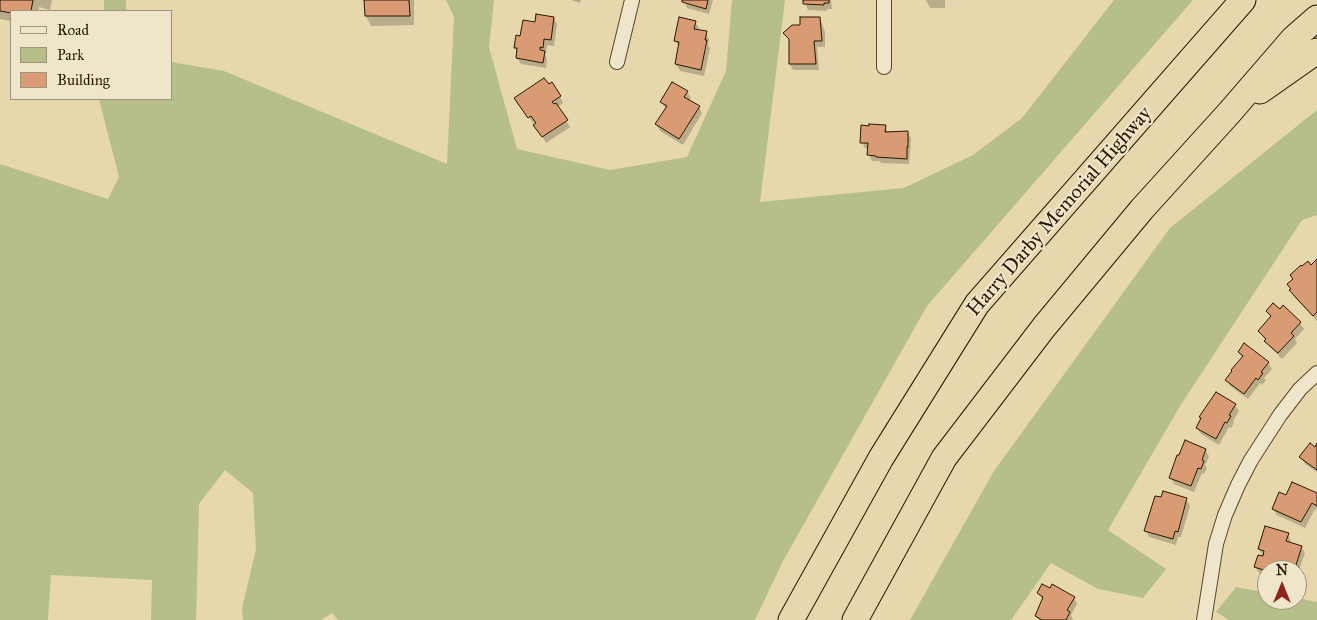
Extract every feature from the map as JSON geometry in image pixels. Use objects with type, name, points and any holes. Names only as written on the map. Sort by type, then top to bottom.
[{"type":"highway","name":"Harry Darby Memorial Highway","points":[[791,620],[881,458],[977,304],[1243,0]]},
{"type":"highway","points":[[854,620],[944,458],[1044,327],[1142,209],[1293,39],[1317,18]]},
{"type":"highway","points":[[1229,113],[1317,51]]},
{"type":"street","points":[[617,62],[632,0]]},
{"type":"street","points":[[884,0],[884,67]]},
{"type":"street","points":[[1204,620],[1216,544],[1225,515],[1238,485],[1251,460],[1280,415],[1300,389],[1317,373]]},
{"type":"green space","points":[[104,0],[126,0],[126,10],[104,10]]},
{"type":"green space","points":[[446,0],[494,0],[489,47],[517,149],[610,170],[687,157],[726,71],[732,0],[785,0],[760,202],[904,188],[973,155],[1022,118],[1114,0],[1193,0],[927,306],[783,561],[755,620],[338,620],[332,613],[321,620],[243,620],[242,608],[256,549],[253,493],[225,470],[199,504],[196,620],[151,620],[152,580],[51,575],[48,620],[0,620],[0,164],[108,199],[119,177],[99,100],[172,100],[172,62],[224,71],[447,164],[454,17]]},
{"type":"green space","points":[[1317,110],[1317,215],[1302,220],[1180,406],[1108,530],[1166,569],[1143,598],[1098,589],[1051,563],[1011,620],[910,620],[994,471],[1170,228]]},
{"type":"green space","points":[[1236,587],[1257,591],[1257,610],[1307,610],[1307,600],[1317,602],[1317,620],[1229,620],[1216,612]]},
{"type":"building","points":[[0,0],[33,0],[31,10],[10,10],[10,13],[0,11]]},
{"type":"building","points":[[364,0],[409,0],[410,16],[365,16]]},
{"type":"building","points":[[682,0],[708,0],[706,9],[682,2]]},
{"type":"building","points":[[803,0],[829,0],[829,3],[824,3],[824,5],[803,4]]},
{"type":"building","points":[[536,14],[554,17],[551,40],[544,39],[543,48],[540,47],[540,50],[545,51],[543,63],[516,58],[517,48],[514,48],[516,35],[520,36],[523,20],[535,22]]},
{"type":"building","points":[[679,17],[696,21],[694,29],[707,31],[701,70],[675,64],[679,42],[674,41]]},
{"type":"building","points":[[800,17],[820,17],[822,41],[814,41],[816,64],[789,64],[789,39],[783,33],[792,25],[800,25]]},
{"type":"building","points":[[544,78],[549,84],[552,82],[561,96],[552,102],[556,103],[568,120],[542,137],[533,125],[536,123],[531,116],[528,118],[514,98]]},
{"type":"building","points":[[672,82],[688,91],[684,97],[700,106],[679,139],[655,124],[667,106],[660,102]]},
{"type":"building","points":[[869,124],[886,125],[885,132],[908,131],[907,159],[867,155],[868,143],[860,143],[861,125],[869,126]]},
{"type":"building","points":[[1317,259],[1317,312],[1313,316],[1289,290],[1291,289],[1287,284],[1293,279],[1290,275],[1301,265],[1308,261],[1311,265]]},
{"type":"building","points":[[1273,303],[1280,309],[1283,305],[1301,322],[1291,333],[1294,336],[1278,353],[1264,341],[1266,339],[1258,331],[1271,316],[1266,311]]},
{"type":"building","points":[[1244,343],[1269,362],[1261,372],[1263,373],[1258,380],[1256,378],[1244,394],[1225,380],[1243,356],[1238,352]]},
{"type":"building","points":[[1216,392],[1236,404],[1229,415],[1231,416],[1227,423],[1225,422],[1216,439],[1196,428],[1201,418],[1199,417]]},
{"type":"building","points":[[1185,440],[1206,449],[1201,469],[1198,468],[1191,486],[1169,478],[1177,455],[1179,455]]},
{"type":"building","points":[[1310,443],[1315,447],[1317,443],[1317,470],[1299,457]]},
{"type":"building","points":[[1292,482],[1317,493],[1317,506],[1312,503],[1301,522],[1272,509],[1279,492],[1286,495]]},
{"type":"building","points":[[1163,491],[1187,498],[1178,532],[1175,531],[1173,539],[1144,531],[1155,496],[1161,497]]},
{"type":"building","points":[[1265,526],[1289,533],[1286,541],[1302,546],[1298,560],[1257,560],[1257,568],[1254,567],[1258,555],[1263,556],[1264,551],[1258,549]]},
{"type":"building","points":[[1042,584],[1050,588],[1052,584],[1075,597],[1067,610],[1070,612],[1066,620],[1042,620],[1035,616],[1043,597],[1037,593]]}]
